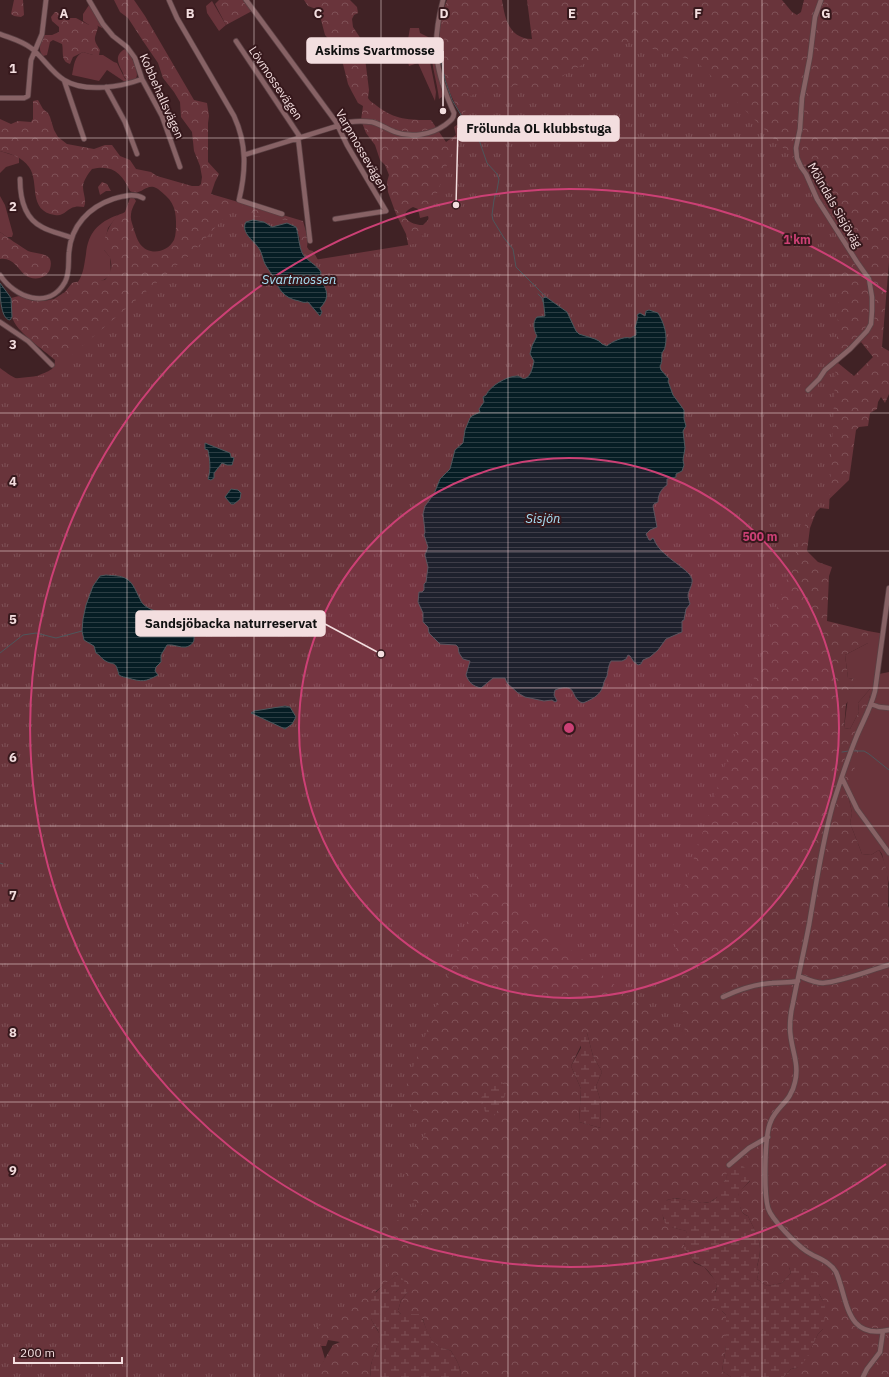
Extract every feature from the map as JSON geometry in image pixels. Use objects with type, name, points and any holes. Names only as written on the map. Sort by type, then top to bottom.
[{"type":"street","points":[[0,98],[27,97],[29,70],[34,50],[43,30],[46,0]]},
{"type":"street","name":"Kobbehallsvägen","points":[[89,0],[107,30],[133,54],[142,79],[162,116],[180,167]]},
{"type":"street","points":[[169,0],[177,18],[236,121],[241,135],[244,154],[244,177],[239,200],[282,214]]},
{"type":"street","name":"Varpmossevägen","points":[[246,0],[339,125],[347,145],[386,211],[335,219]]},
{"type":"street","points":[[244,154],[350,122],[366,122],[381,125],[401,134],[413,136],[437,130],[454,117],[454,113],[441,83],[437,60],[437,30],[443,0]]},
{"type":"street","name":"Mölndals Sisjöväg","points":[[808,390],[819,379],[825,370],[850,349],[867,331],[872,320],[872,298],[869,279],[821,205],[797,158],[796,148],[800,129],[802,98],[810,57],[815,17],[821,0]]},
{"type":"street","points":[[0,34],[25,44],[34,50],[64,80],[84,139]]},
{"type":"street","name":"Lövmossevägen","points":[[236,41],[299,137],[310,241]]},
{"type":"street","points":[[64,80],[83,86],[106,87],[126,84],[142,79]]},
{"type":"street","points":[[106,87],[125,122],[137,154]]},
{"type":"street","points":[[20,179],[22,201],[25,210],[33,221],[44,228],[72,238]]},
{"type":"street","points":[[0,274],[8,286],[20,294],[35,298],[48,296],[60,288],[66,278],[72,238],[77,226],[82,220],[92,210],[103,203],[128,195],[143,198]]},
{"type":"street","points":[[0,322],[28,341],[52,365]]},
{"type":"street","points":[[889,588],[876,685],[871,704],[856,738],[842,778],[824,839],[793,1004],[790,1028],[797,1062],[796,1081],[790,1095],[771,1120],[766,1149],[767,1199],[769,1210],[773,1217],[802,1248],[833,1267],[848,1310],[854,1322],[865,1329],[879,1332],[889,1330]]},
{"type":"street","points":[[871,704],[889,708]]},
{"type":"street","points":[[842,778],[859,812],[889,853]]},
{"type":"street","points":[[723,997],[736,991],[798,978],[822,983],[839,980],[889,965]]},
{"type":"street","points":[[729,1165],[750,1148],[768,1137]]},
{"type":"street","points":[[862,1377],[880,1352],[883,1331]]},
{"type":"green space","points":[[14,0],[23,0],[24,15],[21,17],[11,14]]},
{"type":"green space","points":[[114,0],[134,0],[145,16],[194,100],[207,103],[209,116],[208,162],[219,174],[211,194],[303,221],[308,239],[307,247],[309,250],[313,251],[322,267],[409,249],[406,234],[396,214],[388,192],[387,182],[389,175],[385,165],[380,160],[375,145],[366,133],[361,120],[363,106],[358,103],[348,84],[342,60],[333,44],[325,35],[320,16],[316,9],[308,6],[304,0],[350,0],[357,7],[358,13],[354,15],[352,19],[353,27],[363,42],[369,90],[368,98],[384,111],[396,117],[431,120],[446,142],[456,135],[454,127],[465,119],[452,97],[443,71],[439,44],[439,31],[441,16],[447,0],[502,0],[507,20],[513,31],[524,38],[532,39],[527,0],[782,0],[792,12],[797,15],[801,12],[804,0],[889,0],[889,262],[882,347],[889,351],[889,394],[885,403],[881,397],[878,402],[877,409],[870,413],[868,426],[859,427],[856,430],[849,480],[816,512],[810,528],[807,551],[818,562],[832,567],[829,576],[827,621],[868,631],[868,643],[845,655],[848,678],[856,679],[856,685],[849,690],[852,696],[846,704],[844,728],[850,729],[859,712],[858,703],[870,689],[853,776],[846,786],[852,813],[850,823],[862,854],[871,855],[879,850],[887,870],[889,908],[889,1377],[784,1377],[791,1369],[797,1368],[811,1348],[818,1334],[823,1329],[823,1301],[819,1294],[819,1277],[789,1267],[791,1273],[782,1283],[767,1286],[757,1279],[759,1271],[757,1267],[760,1252],[759,1240],[748,1216],[741,1210],[738,1193],[750,1181],[727,1175],[719,1196],[710,1202],[702,1203],[676,1198],[667,1200],[663,1218],[664,1221],[673,1228],[686,1231],[688,1236],[684,1245],[686,1252],[691,1256],[694,1263],[704,1267],[716,1281],[717,1287],[715,1292],[722,1311],[726,1315],[726,1346],[722,1371],[731,1377],[461,1377],[459,1366],[451,1351],[441,1348],[434,1343],[427,1331],[423,1319],[401,1314],[398,1311],[401,1300],[408,1292],[397,1275],[376,1291],[371,1319],[379,1333],[379,1342],[371,1364],[370,1377],[314,1377],[333,1345],[340,1342],[328,1340],[326,1346],[321,1346],[311,1342],[511,162],[0,733],[0,368],[11,376],[25,380],[38,376],[52,369],[55,360],[24,335],[19,329],[12,317],[10,305],[11,298],[19,296],[33,301],[44,301],[54,299],[65,292],[72,283],[105,280],[110,273],[111,262],[103,246],[105,237],[109,227],[118,215],[125,212],[130,198],[134,198],[136,201],[132,209],[131,221],[137,239],[144,248],[158,251],[167,248],[174,240],[176,222],[172,203],[158,189],[150,187],[138,192],[130,191],[124,179],[116,171],[105,168],[92,169],[86,178],[83,187],[85,199],[84,207],[72,208],[61,215],[46,212],[37,202],[34,180],[29,167],[20,158],[0,151],[0,119],[11,124],[18,121],[31,122],[33,119],[33,101],[38,100],[43,109],[48,113],[58,137],[67,144],[94,149],[105,145],[112,145],[120,156],[130,160],[136,169],[151,172],[157,176],[192,186],[199,186],[201,184],[202,177],[200,166],[194,151],[192,132],[181,117],[180,102],[163,78],[158,63],[128,18],[120,12]],"holes":[[[413,207],[418,209],[420,218],[428,216],[429,219],[423,225],[418,225],[407,219],[405,216],[408,210]],[[296,227],[300,239],[299,244],[304,257],[252,241]],[[861,342],[873,357],[854,376],[838,363]],[[587,1033],[593,1056],[602,1072],[596,1086],[600,1099],[601,1128],[579,1122],[581,1089],[571,1066]]]},
{"type":"green space","points":[[219,0],[245,0],[252,11],[226,25],[215,4]]},
{"type":"green space","points":[[212,1],[226,25],[219,31],[207,13],[206,6]]},
{"type":"green space","points":[[89,5],[103,27],[102,28],[96,25],[89,25],[83,21],[83,14]]},
{"type":"green space","points":[[55,12],[64,18],[76,18],[89,25],[97,25],[98,27],[95,38],[100,50],[99,55],[83,52],[73,57],[70,64],[65,61],[62,44],[53,40],[50,42],[47,55],[43,56],[40,48],[44,35],[52,35],[59,32],[59,27],[52,21],[51,17]]},
{"type":"green space","points":[[410,28],[419,28],[420,33],[430,39],[430,62],[436,92],[435,101],[418,63],[409,66],[407,58],[410,56],[407,45]]},
{"type":"green space","points":[[432,40],[434,40],[435,63],[442,91],[442,97],[439,99],[432,62]]},
{"type":"green space","points":[[624,41],[696,61],[843,208],[829,509],[811,507],[673,921],[686,1042],[477,875],[470,913],[463,936],[406,1086],[412,1109],[426,1133],[410,1155],[406,1169],[409,1190],[422,1215],[371,1226],[371,1235],[376,1238],[389,1263],[385,1275],[369,1292],[316,1328],[325,1359],[315,1377],[0,1377],[0,380],[48,375],[195,250],[238,202],[249,214],[269,219],[289,220],[296,227],[298,245],[302,253],[314,260],[420,243],[471,95],[523,84],[533,93]]},
{"type":"green space","points":[[125,49],[129,53],[136,68],[137,73],[134,80],[125,78],[118,62],[119,54]]},
{"type":"green space","points":[[83,52],[93,55],[103,55],[117,63],[125,79],[130,80],[125,82],[107,70],[99,81],[72,75],[76,59]]},
{"type":"green space","points":[[0,151],[19,157],[19,163],[6,167],[0,173]]},
{"type":"green space","points":[[102,182],[107,184],[111,191],[106,191],[100,195],[98,187]]},
{"type":"green space","points":[[0,196],[5,205],[13,234],[12,237],[7,237],[0,232]]},
{"type":"green space","points":[[118,215],[108,228],[104,245],[104,250],[110,257],[111,274],[104,280],[100,281],[78,282],[83,272],[87,247],[92,234],[95,229],[105,221]]},
{"type":"green space","points":[[0,232],[28,251],[48,256],[51,263],[50,269],[46,275],[39,278],[28,277],[12,261],[0,259]]},
{"type":"green space","points":[[868,631],[885,634],[879,674],[889,672],[889,884],[882,854],[879,850],[871,855],[862,854],[850,823],[852,813],[846,786],[870,695],[870,689],[858,703],[859,712],[850,729],[844,728],[849,690],[856,684],[855,679],[848,678],[845,655],[868,643]]},
{"type":"green space","points":[[587,1033],[593,1056],[602,1072],[596,1086],[600,1099],[601,1128],[579,1122],[581,1089],[571,1066],[581,1048],[581,1037]]},
{"type":"green space","points":[[497,1075],[507,1089],[502,1104],[494,1116],[486,1115],[481,1098]]},
{"type":"green space","points":[[737,1160],[750,1173],[752,1178],[738,1194],[742,1201],[740,1206],[742,1211],[748,1216],[759,1240],[760,1251],[757,1266],[759,1271],[757,1279],[767,1286],[782,1283],[791,1273],[789,1267],[790,1264],[793,1263],[807,1268],[819,1277],[819,1294],[826,1311],[823,1329],[818,1334],[801,1366],[791,1369],[784,1377],[731,1377],[722,1371],[726,1346],[726,1315],[722,1311],[714,1308],[711,1302],[717,1289],[716,1282],[707,1269],[693,1261],[691,1256],[684,1249],[687,1236],[686,1231],[670,1227],[665,1223],[662,1213],[657,1208],[664,1202],[671,1199],[699,1203],[712,1201],[719,1196],[722,1184],[726,1179],[727,1169]]},
{"type":"green space","points":[[397,1275],[402,1278],[408,1287],[408,1292],[401,1300],[398,1311],[401,1314],[420,1314],[428,1333],[434,1342],[438,1346],[451,1351],[459,1366],[461,1377],[370,1377],[371,1365],[379,1339],[379,1333],[371,1319],[369,1312],[370,1305],[375,1293],[385,1283]]},
{"type":"water","name":"Svartmossen","points":[[253,220],[264,222],[272,227],[287,223],[296,227],[303,255],[321,272],[322,280],[327,293],[325,302],[320,308],[322,312],[320,316],[308,302],[302,302],[289,298],[279,289],[265,264],[260,250],[246,233],[246,222]]},
{"type":"water","points":[[0,283],[11,298],[12,317],[10,320],[7,319],[2,310]]},
{"type":"water","name":"Sisjön","points":[[546,297],[567,312],[579,334],[595,339],[607,346],[618,340],[630,338],[636,335],[635,328],[638,317],[637,315],[640,313],[645,316],[646,311],[649,310],[658,313],[664,325],[666,334],[665,348],[662,353],[662,361],[660,366],[661,370],[669,379],[668,381],[673,395],[684,410],[686,426],[683,431],[685,448],[683,460],[684,465],[682,471],[676,474],[676,477],[667,479],[667,485],[660,492],[658,502],[653,506],[657,527],[650,530],[646,534],[649,540],[652,538],[654,539],[657,545],[667,556],[686,570],[692,579],[688,595],[690,604],[686,609],[684,620],[682,621],[682,632],[666,639],[658,650],[650,657],[643,660],[641,664],[638,665],[628,655],[626,659],[622,661],[611,661],[600,693],[583,703],[576,698],[571,689],[568,688],[555,690],[554,695],[557,701],[555,702],[552,700],[544,701],[525,697],[507,683],[505,678],[493,678],[481,688],[474,685],[468,680],[466,675],[470,661],[463,659],[456,645],[440,644],[429,633],[428,627],[423,622],[423,613],[418,602],[419,592],[424,590],[428,567],[425,555],[428,547],[424,535],[423,514],[425,506],[434,494],[440,479],[450,469],[455,450],[463,443],[465,430],[470,418],[480,412],[479,409],[484,402],[483,397],[495,385],[513,376],[522,378],[528,377],[534,361],[530,354],[537,336],[534,329],[534,321],[537,317],[545,316],[543,298]]},
{"type":"water","points":[[205,443],[230,453],[231,457],[234,458],[232,465],[222,463],[214,473],[214,478],[211,480],[208,479],[210,472],[210,461],[208,450],[205,449]]},
{"type":"water","points":[[231,489],[238,490],[241,493],[240,499],[234,504],[231,504],[225,497]]},
{"type":"water","points":[[100,576],[119,576],[127,579],[146,607],[162,613],[178,614],[190,624],[194,630],[194,640],[189,646],[184,647],[167,645],[161,655],[161,662],[156,667],[155,671],[158,675],[150,679],[140,681],[119,675],[117,667],[114,664],[103,659],[96,653],[94,646],[84,640],[82,631],[86,605],[93,586]]},
{"type":"water","points":[[285,706],[290,707],[296,717],[292,724],[285,729],[251,713],[254,711]]},
{"type":"waterway","points":[[441,60],[445,80],[452,100],[466,123],[478,137],[487,163],[497,174],[499,179],[494,200],[492,215],[493,220],[513,249],[516,267],[546,297]]},
{"type":"waterway","points":[[538,294],[542,298],[543,302]]},
{"type":"waterway","points":[[0,653],[23,635],[36,633],[56,638],[82,631]]},
{"type":"waterway","points":[[842,752],[849,751]]},
{"type":"waterway","points":[[854,751],[864,751],[889,770]]},
{"type":"place","name":"Askims Svartmosse","points":[[443,111]]},
{"type":"place","name":"Frölunda OL klubbstuga","points":[[456,205]]},
{"type":"place","name":"Sandsjöbacka naturreservat","points":[[381,654]]}]
